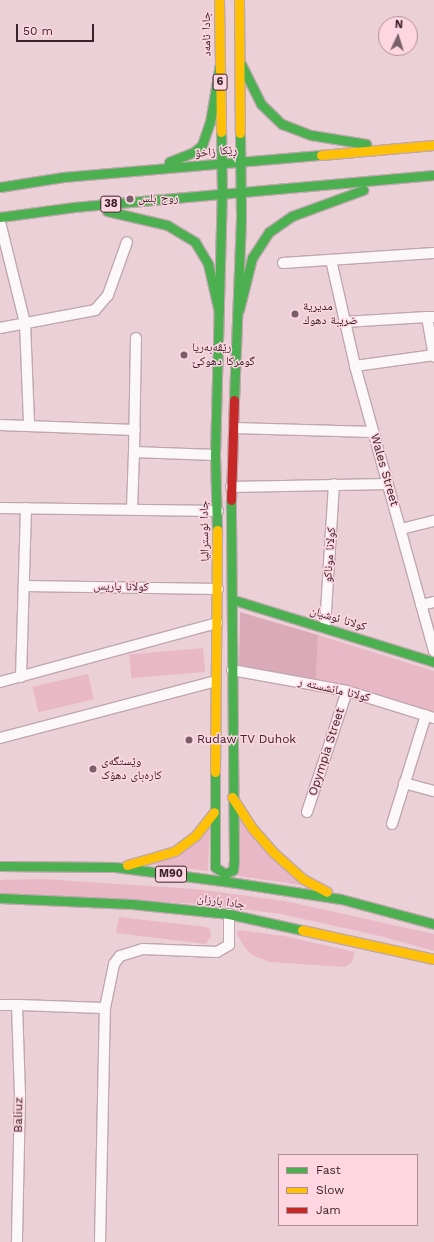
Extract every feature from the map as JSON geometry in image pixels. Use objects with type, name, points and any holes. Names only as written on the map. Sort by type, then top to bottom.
[{"type":"main road","name":"جادا ئامەد","points":[[219,0],[222,194]]},
{"type":"main road","name":"6","points":[[239,0],[242,162]]},
{"type":"main road","points":[[134,171],[179,159],[194,152],[202,145],[210,122],[220,64]]},
{"type":"main road","points":[[240,64],[261,104],[282,124],[303,133],[335,140],[413,148]]},
{"type":"main road","name":"ڕێکا زاخۆ","points":[[0,187],[63,177],[434,145]]},
{"type":"main road","points":[[242,162],[239,310],[231,487],[234,600],[232,670],[232,797],[253,829],[273,852],[302,879],[341,899]]},
{"type":"main road","name":"38","points":[[0,217],[74,207],[434,175]]},
{"type":"main road","points":[[239,310],[252,258],[269,232],[281,223],[340,196],[415,177]]},
{"type":"main road","name":"جادا ئوسترالیا","points":[[222,194],[215,455],[218,511],[218,589],[215,681],[214,812],[215,867],[227,874],[233,870],[234,860],[232,797]]},
{"type":"main road","points":[[74,207],[147,219],[184,234],[195,242],[203,253],[211,274],[219,312]]},
{"type":"main road","name":"كولانا ئوشيان","points":[[234,600],[434,662]]},
{"type":"main road","points":[[115,867],[148,860],[175,851],[196,835],[210,820],[214,812]]},
{"type":"main road","name":"جادا بارزان","points":[[0,866],[115,867],[341,899],[434,924]]},
{"type":"main road","name":"جادا بارزان","points":[[0,898],[132,904],[229,914],[434,959]]},
{"type":"street","points":[[0,222],[26,323],[29,424]]},
{"type":"street","points":[[0,328],[95,310],[108,295],[127,242]]},
{"type":"street","points":[[283,263],[434,254]]},
{"type":"street","name":"Wales Street","points":[[331,260],[355,366],[434,651]]},
{"type":"street","points":[[344,322],[430,317],[434,355],[355,366]]},
{"type":"street","points":[[132,510],[136,338]]},
{"type":"street","points":[[0,425],[29,424],[134,430]]},
{"type":"street","points":[[234,428],[373,432]]},
{"type":"street","points":[[134,452],[215,455]]},
{"type":"street","name":"كولانا موناكو","points":[[325,627],[334,484]]},
{"type":"street","points":[[231,487],[388,484]]},
{"type":"street","points":[[0,508],[218,511]]},
{"type":"street","points":[[21,677],[25,586],[26,508]]},
{"type":"street","points":[[401,530],[434,521]]},
{"type":"street","name":"كولانا پاریس","points":[[25,586],[218,589]]},
{"type":"street","points":[[422,605],[434,602]]},
{"type":"street","points":[[0,682],[217,623]]},
{"type":"street","name":"كولانا مانشسته ر","points":[[232,670],[347,692],[430,716]]},
{"type":"street","points":[[0,738],[215,681]]},
{"type":"street","name":"Opympia Street","points":[[307,812],[347,692]]},
{"type":"street","points":[[392,824],[404,783],[430,716]]},
{"type":"street","points":[[404,783],[434,791]]},
{"type":"street","points":[[100,1242],[105,1008],[110,973],[120,956],[144,949],[217,952],[229,945],[229,914]]},
{"type":"street","points":[[0,1005],[105,1008]]},
{"type":"street","name":"Baliuz","points":[[17,1005],[20,1095],[17,1242]]},
{"type":"shaded area","points":[[240,612],[318,635],[316,679],[239,666]]},
{"type":"shaded area","points":[[318,635],[434,671],[434,714],[316,679]]},
{"type":"shaded area","points":[[203,648],[205,672],[131,678],[129,654]]},
{"type":"shaded area","points":[[88,674],[94,699],[38,712],[32,687]]},
{"type":"shaded area","points":[[237,811],[314,887],[238,876]]},
{"type":"shaded area","points":[[210,825],[208,871],[145,864]]},
{"type":"shaded area","points":[[42,879],[196,889],[285,901],[434,934],[434,951],[380,936],[281,914],[202,904],[0,894],[0,880]]},
{"type":"shaded area","points":[[119,917],[206,927],[210,929],[211,936],[206,944],[116,933]]},
{"type":"shaded area","points":[[238,930],[284,936],[355,952],[352,962],[345,967],[270,962],[254,956],[245,948],[237,934]]},
{"type":"traffic: fast","points":[[169,162],[194,152],[202,145],[210,122],[220,64]]},
{"type":"traffic: fast","points":[[241,64],[261,104],[282,124],[311,135],[366,144]]},
{"type":"traffic: fast","points":[[217,530],[215,455],[222,194],[221,132]]},
{"type":"traffic: fast","points":[[234,400],[241,216],[240,133]]},
{"type":"traffic: fast","points":[[0,187],[63,177],[321,155]]},
{"type":"traffic: fast","points":[[0,217],[74,207],[434,175]]},
{"type":"traffic: fast","points":[[239,310],[252,258],[269,232],[292,216],[363,190]]},
{"type":"traffic: fast","points":[[107,211],[167,225],[195,242],[208,264],[219,312]]},
{"type":"traffic: fast","points":[[215,772],[215,867],[225,874],[233,870],[234,860],[231,500]]},
{"type":"traffic: fast","points":[[234,600],[434,662]]},
{"type":"traffic: fast","points":[[0,866],[115,867],[230,882],[341,899],[434,924]]},
{"type":"traffic: fast","points":[[0,898],[132,904],[229,914],[302,930]]},
{"type":"traffic: slow","points":[[219,0],[221,132]]},
{"type":"traffic: slow","points":[[239,0],[240,133]]},
{"type":"traffic: slow","points":[[321,155],[434,145]]},
{"type":"traffic: slow","points":[[215,772],[217,530]]},
{"type":"traffic: slow","points":[[232,797],[253,829],[273,852],[303,879],[327,892]]},
{"type":"traffic: slow","points":[[127,865],[175,851],[196,835],[214,812]]},
{"type":"traffic: slow","points":[[302,930],[434,959]]},
{"type":"traffic: jam","points":[[231,500],[234,400]]},
{"type":"place","name":"روج بلس","points":[[130,199]]},
{"type":"place","name":"مديرية ضريبة دهوك","points":[[295,314]]},
{"type":"place","name":"رێڤه‌به‌ریا گومركا دهوكێ","points":[[184,355]]},
{"type":"place","name":"Rudaw TV Duhok","points":[[189,740]]},
{"type":"place","name":"وێستگەی کارەبای دهۆک","points":[[93,769]]}]
